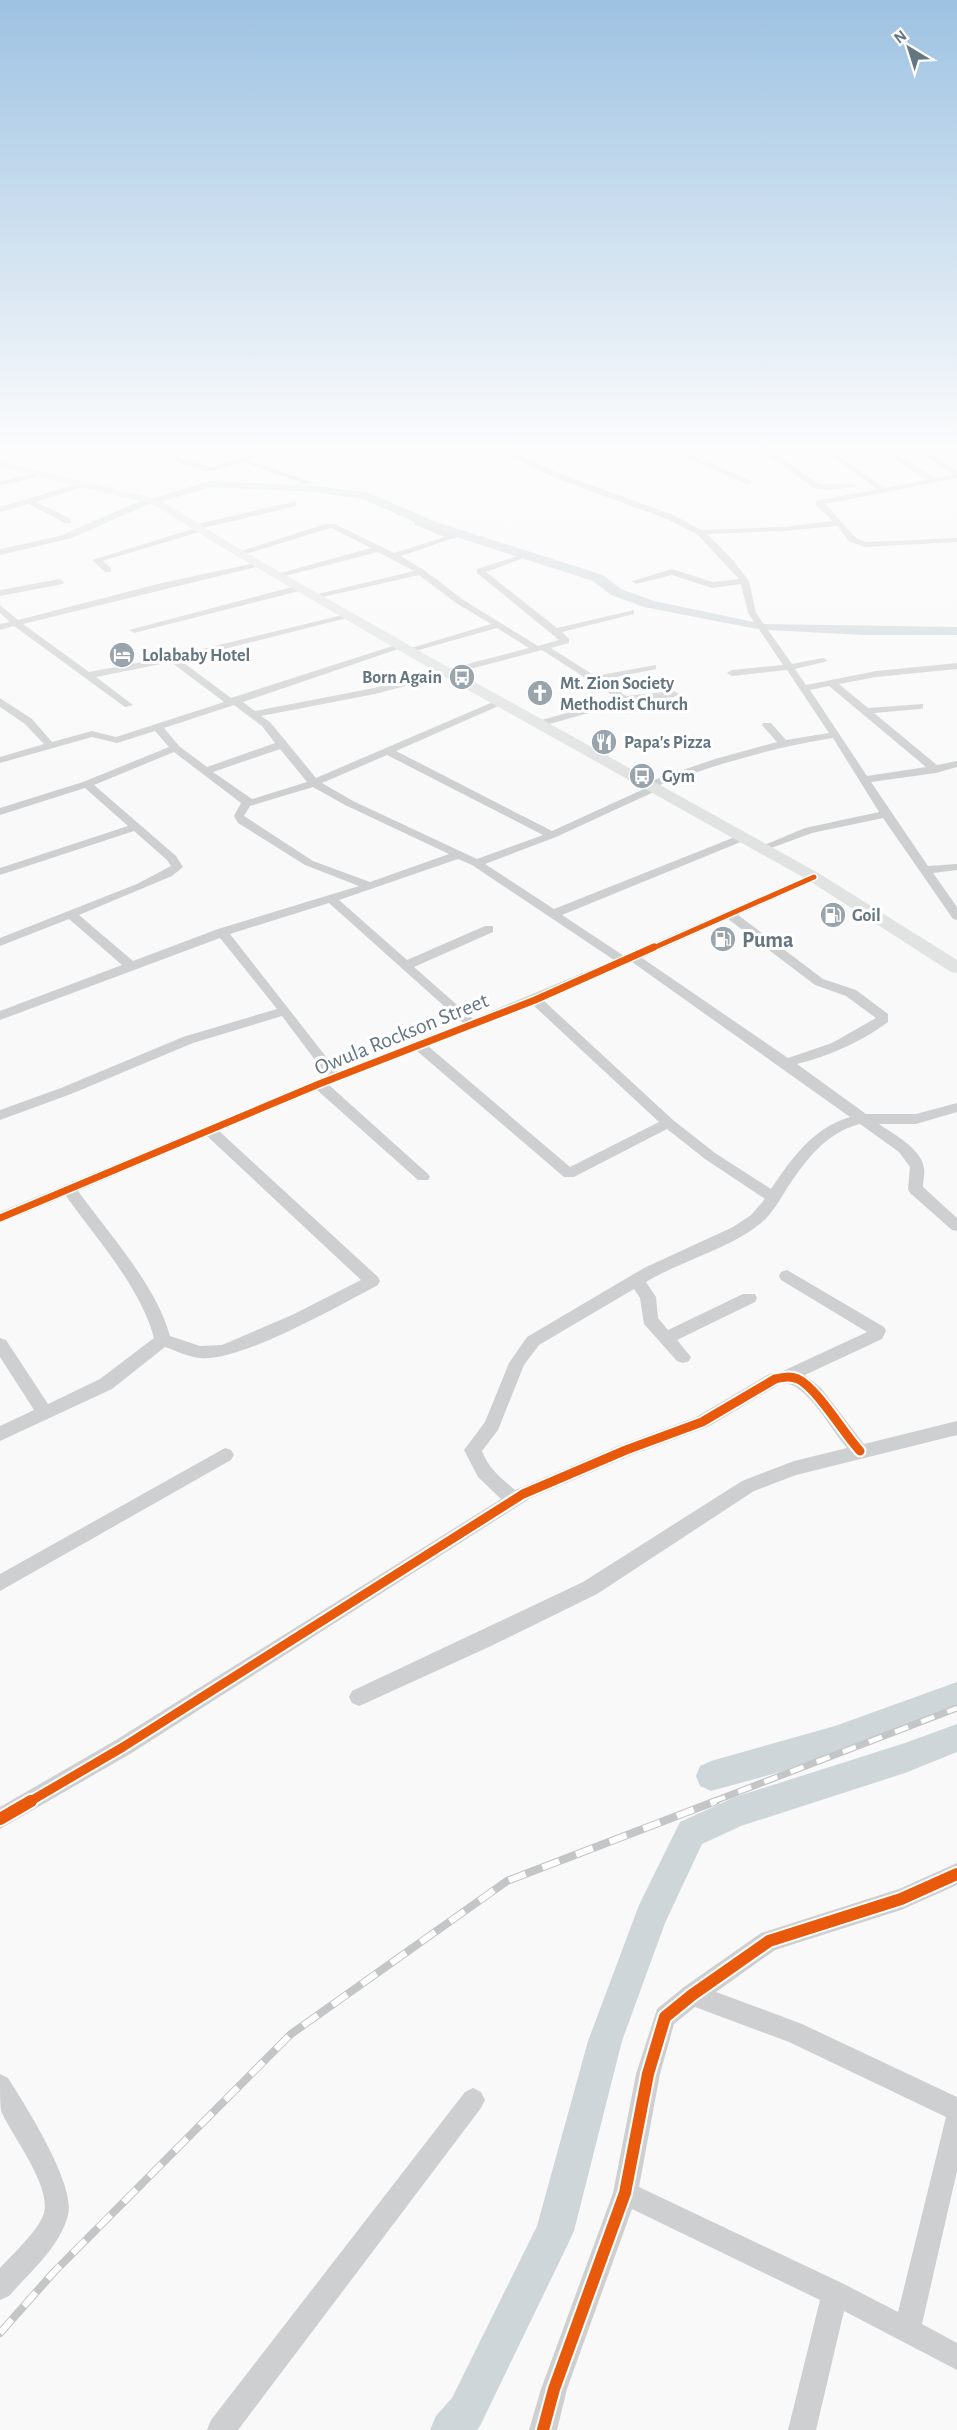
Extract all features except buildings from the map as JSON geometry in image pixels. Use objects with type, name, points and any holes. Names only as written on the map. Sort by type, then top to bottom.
[{"type":"main road","points":[[248,558],[538,724],[814,877],[957,968]]},
{"type":"street","points":[[101,558],[96,560],[108,570]]},
{"type":"street","points":[[280,576],[344,558]]},
{"type":"street","points":[[398,558],[421,572],[459,601],[624,699]]},
{"type":"street","points":[[254,714],[375,691],[566,641],[480,571],[514,558]]},
{"type":"street","points":[[725,558],[745,580],[752,613],[957,916]]},
{"type":"street","points":[[0,627],[158,587],[260,565]]},
{"type":"street","points":[[317,597],[421,572]]},
{"type":"street","points":[[636,581],[672,572],[712,585],[745,580]]},
{"type":"street","points":[[0,593],[60,582]]},
{"type":"street","points":[[134,630],[300,588]]},
{"type":"street","points":[[0,608],[16,623],[128,705]]},
{"type":"street","points":[[556,631],[632,612]]},
{"type":"street","points":[[90,675],[173,659],[348,615]]},
{"type":"street","points":[[0,760],[95,733],[117,740],[231,700],[407,648],[498,624]]},
{"type":"street","points":[[173,659],[266,724],[281,745],[315,783],[358,808],[476,863],[786,1063],[864,1119],[915,1159],[919,1169],[915,1190],[957,1226]]},
{"type":"street","points":[[732,673],[823,661]]},
{"type":"street","points":[[803,688],[876,674],[957,666]]},
{"type":"street","points":[[593,679],[653,667]]},
{"type":"street","points":[[832,683],[936,770]]},
{"type":"street","points":[[538,724],[617,704],[624,699],[675,694]]},
{"type":"street","points":[[370,886],[309,863],[242,821],[239,816],[240,812],[247,802],[315,783],[500,702]]},
{"type":"street","points":[[2,706],[20,715],[40,732],[50,746]]},
{"type":"street","points":[[864,711],[920,706]]},
{"type":"street","points":[[767,725],[782,742]]},
{"type":"street","points":[[157,726],[175,748],[247,802]]},
{"type":"street","points":[[476,863],[552,835],[652,786],[718,760],[782,742],[836,735]]},
{"type":"street","points":[[206,771],[281,745]]},
{"type":"street","points":[[0,812],[87,784],[175,748]]},
{"type":"street","points":[[387,751],[552,835]]},
{"type":"street","points":[[864,779],[936,770],[957,764]]},
{"type":"street","points":[[0,942],[72,915],[168,874],[177,867],[172,858],[87,784]]},
{"type":"street","points":[[763,848],[809,830],[886,814]]},
{"type":"street","points":[[0,872],[135,826]]},
{"type":"street","points":[[553,914],[744,837]]},
{"type":"street","points":[[0,1016],[222,932],[331,899],[461,855]]},
{"type":"street","points":[[925,870],[957,867]]},
{"type":"street","name":"Owula Rockson Street","points":[[0,1218],[319,1084],[535,999],[814,877]]},
{"type":"street","points":[[331,899],[471,1024]]},
{"type":"street","points":[[72,915],[131,966]]},
{"type":"street","points":[[730,915],[819,982],[851,993],[882,1014],[883,1019],[858,1034],[806,1059],[786,1063]]},
{"type":"street","points":[[405,966],[489,929]]},
{"type":"street","points":[[222,932],[285,1011],[334,1078]]},
{"type":"street","points":[[535,999],[668,1123],[718,1161],[772,1197]]},
{"type":"street","points":[[0,1115],[66,1091],[188,1040],[285,1011]]},
{"type":"street","points":[[419,1046],[569,1174],[668,1123]]},
{"type":"street","points":[[319,1084],[423,1177]]},
{"type":"street","points":[[514,1500],[488,1476],[476,1461],[472,1450],[492,1425],[517,1363],[533,1341],[636,1280],[738,1231],[756,1219],[768,1207],[772,1197],[791,1171],[821,1137],[836,1126],[848,1121],[864,1119],[916,1119],[957,1107]]},
{"type":"street","points":[[163,1340],[200,1352],[224,1351],[298,1319],[372,1281],[210,1131]]},
{"type":"street","points":[[69,1189],[150,1307],[162,1332],[163,1340]]},
{"type":"street","points":[[0,1819],[123,1747],[514,1500],[626,1450],[702,1422],[775,1379],[788,1376],[876,1335],[878,1331],[787,1276]]},
{"type":"street","points":[[636,1280],[648,1297],[650,1320],[683,1357]]},
{"type":"street","points":[[666,1338],[748,1298]]},
{"type":"street","points":[[0,1434],[106,1384],[163,1340]]},
{"type":"street","points":[[0,1344],[45,1413]]},
{"type":"street","points":[[788,1376],[800,1380],[815,1393],[860,1451]]},
{"type":"street","points":[[358,1697],[484,1640],[590,1588],[748,1486],[794,1468],[957,1428]]},
{"type":"street","points":[[0,1582],[225,1455]]},
{"type":"street","points":[[543,2430],[554,2389],[625,2193],[648,2074],[665,2017],[692,1995],[770,1941],[900,1899],[957,1874]]},
{"type":"street","points":[[692,1995],[794,2032],[957,2110]]},
{"type":"street","points":[[0,2086],[49,2178],[56,2196],[57,2213],[50,2226],[0,2287]]},
{"type":"street","points":[[221,2430],[473,2100]]},
{"type":"street","points":[[907,2331],[957,2119]]},
{"type":"street","points":[[625,2193],[836,2293],[957,2357]]},
{"type":"street","points":[[802,2430],[836,2293]]},
{"type":"waterway","points":[[537,558],[598,578],[614,591],[649,604],[757,625]]},
{"type":"waterway","points":[[768,626],[864,631],[957,631]]},
{"type":"waterway","points":[[711,1776],[835,1740],[957,1696]]},
{"type":"waterway","points":[[450,2430],[466,2412],[555,2231],[605,2041],[651,1917],[691,1833],[735,1812],[905,1758],[957,1738]]},
{"type":"railway","points":[[712,1802],[957,1708]]},
{"type":"railway","points":[[0,2333],[54,2272],[291,2034],[507,1881],[716,1801]]},
{"type":"cycle path","points":[[0,1218],[319,1084],[535,1000],[814,877]]},
{"type":"cycle path","points":[[0,1819],[123,1747],[523,1494],[626,1450],[702,1422],[775,1379],[787,1376],[800,1380],[815,1393],[860,1451]]},
{"type":"cycle path","points":[[543,2430],[554,2389],[625,2193],[648,2074],[665,2017],[692,1995],[769,1941],[901,1899],[957,1874]]},
{"type":"place","name":"Lolababy Hotel","points":[[122,655]]},
{"type":"place","name":"Born Again","points":[[462,677]]},
{"type":"place","name":"Mt. Zion Society Methodist Church","points":[[540,693]]},
{"type":"place","name":"Papa's Pizza","points":[[604,742]]},
{"type":"place","name":"Gym","points":[[642,776]]},
{"type":"place","name":"Goil","points":[[833,915]]},
{"type":"place","name":"Puma","points":[[723,939]]}]
